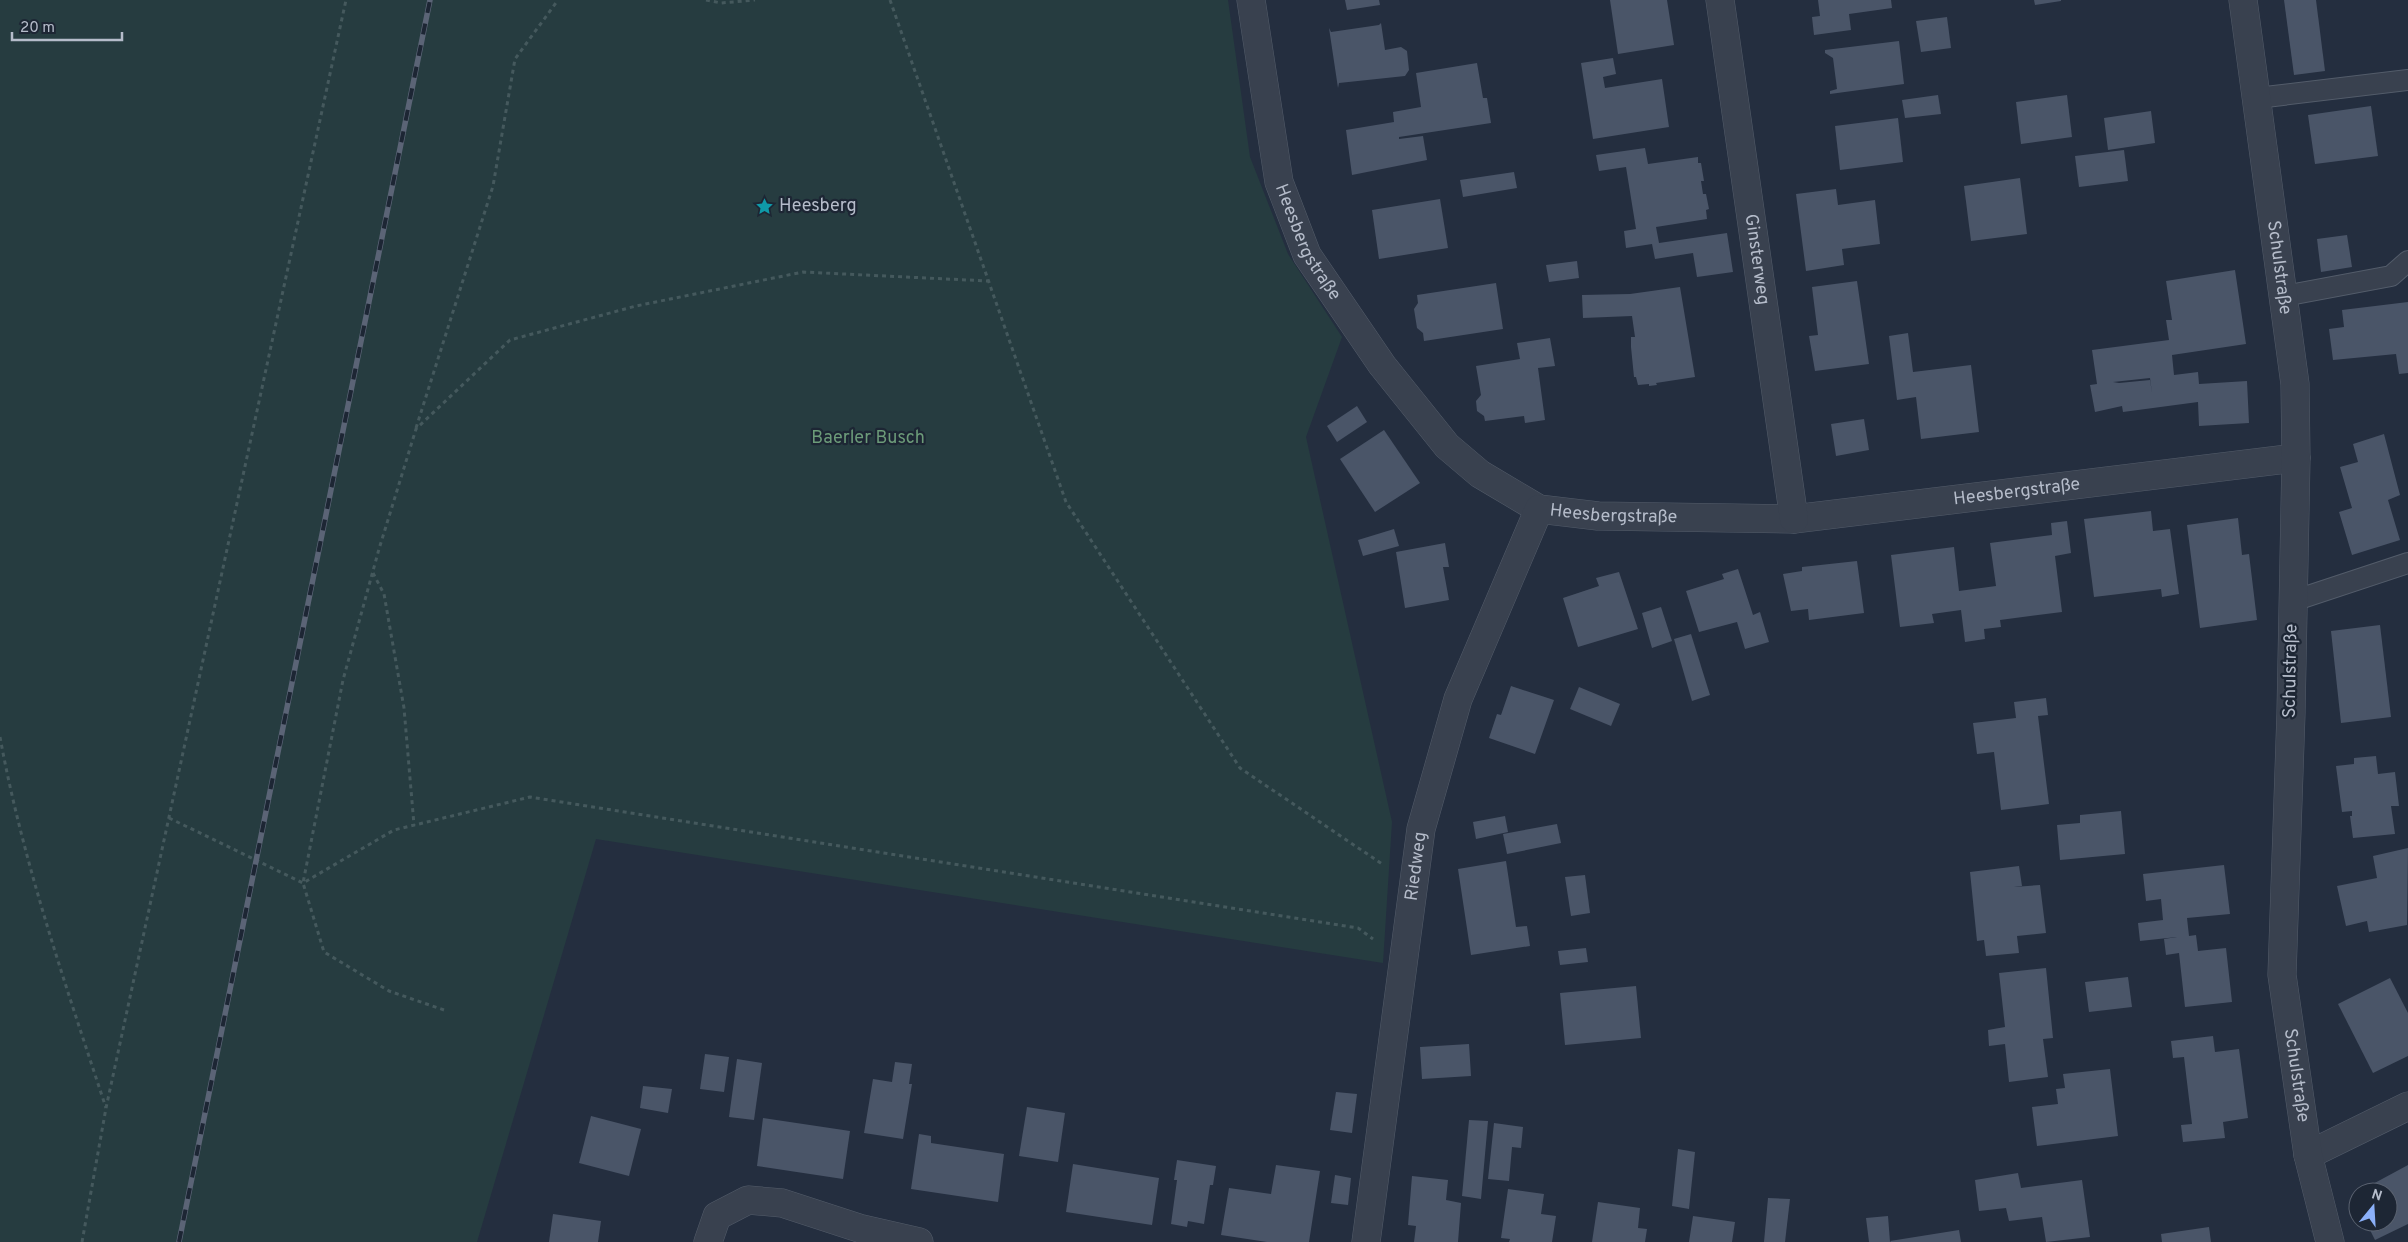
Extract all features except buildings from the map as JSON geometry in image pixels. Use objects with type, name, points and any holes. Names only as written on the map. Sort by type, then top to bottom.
[{"type":"street","name":"Heesbergstraße","points":[[1251,0],[1279,182],[1307,254],[1382,365],[1447,446],[1480,474],[1539,509],[1598,516],[1794,519],[2296,458]]},
{"type":"street","name":"Ginsterweg","points":[[1720,0],[1794,519]]},
{"type":"street","name":"Schulstraße","points":[[2243,0],[2258,98],[2295,384],[2296,458],[2293,601],[2282,975],[2308,1155],[2330,1242]]},
{"type":"street","name":"Riedweg","points":[[1366,1242],[1421,829],[1458,699],[1539,509]]},
{"type":"street","points":[[2308,1155],[2408,1106]]},
{"type":"street","points":[[708,1242],[717,1216],[748,1200],[782,1203],[862,1229],[919,1242]]},
{"type":"lane","points":[[2258,98],[2408,80]]},
{"type":"lane","points":[[2284,296],[2391,276],[2408,261]]},
{"type":"lane","points":[[2293,601],[2408,563]]},
{"type":"path","points":[[82,1242],[106,1108],[346,0]]},
{"type":"path","points":[[444,1010],[390,991],[324,952],[302,883],[343,680],[416,429],[493,186],[514,59],[558,0]]},
{"type":"path","points":[[706,0],[721,3],[755,0]]},
{"type":"path","points":[[890,0],[1066,502],[1240,768],[1414,886]]},
{"type":"path","points":[[416,429],[510,340],[636,306],[803,272],[988,280]]},
{"type":"path","points":[[373,573],[384,594],[404,708],[414,825]]},
{"type":"path","points":[[0,737],[11,800],[62,971],[106,1108]]},
{"type":"path","points":[[302,883],[394,830],[530,797],[1358,928],[1404,962]]},
{"type":"path","points":[[169,818],[302,883]]},
{"type":"green space","name":"Baerler Busch","points":[[0,0],[1228,0],[1250,157],[1288,254],[1342,337],[1306,437],[1392,822],[1383,963],[596,839],[477,1242],[0,1242]]},
{"type":"railway","points":[[179,1242],[430,0]]},
{"type":"place","name":"Heesberg","points":[[765,206]]}]
